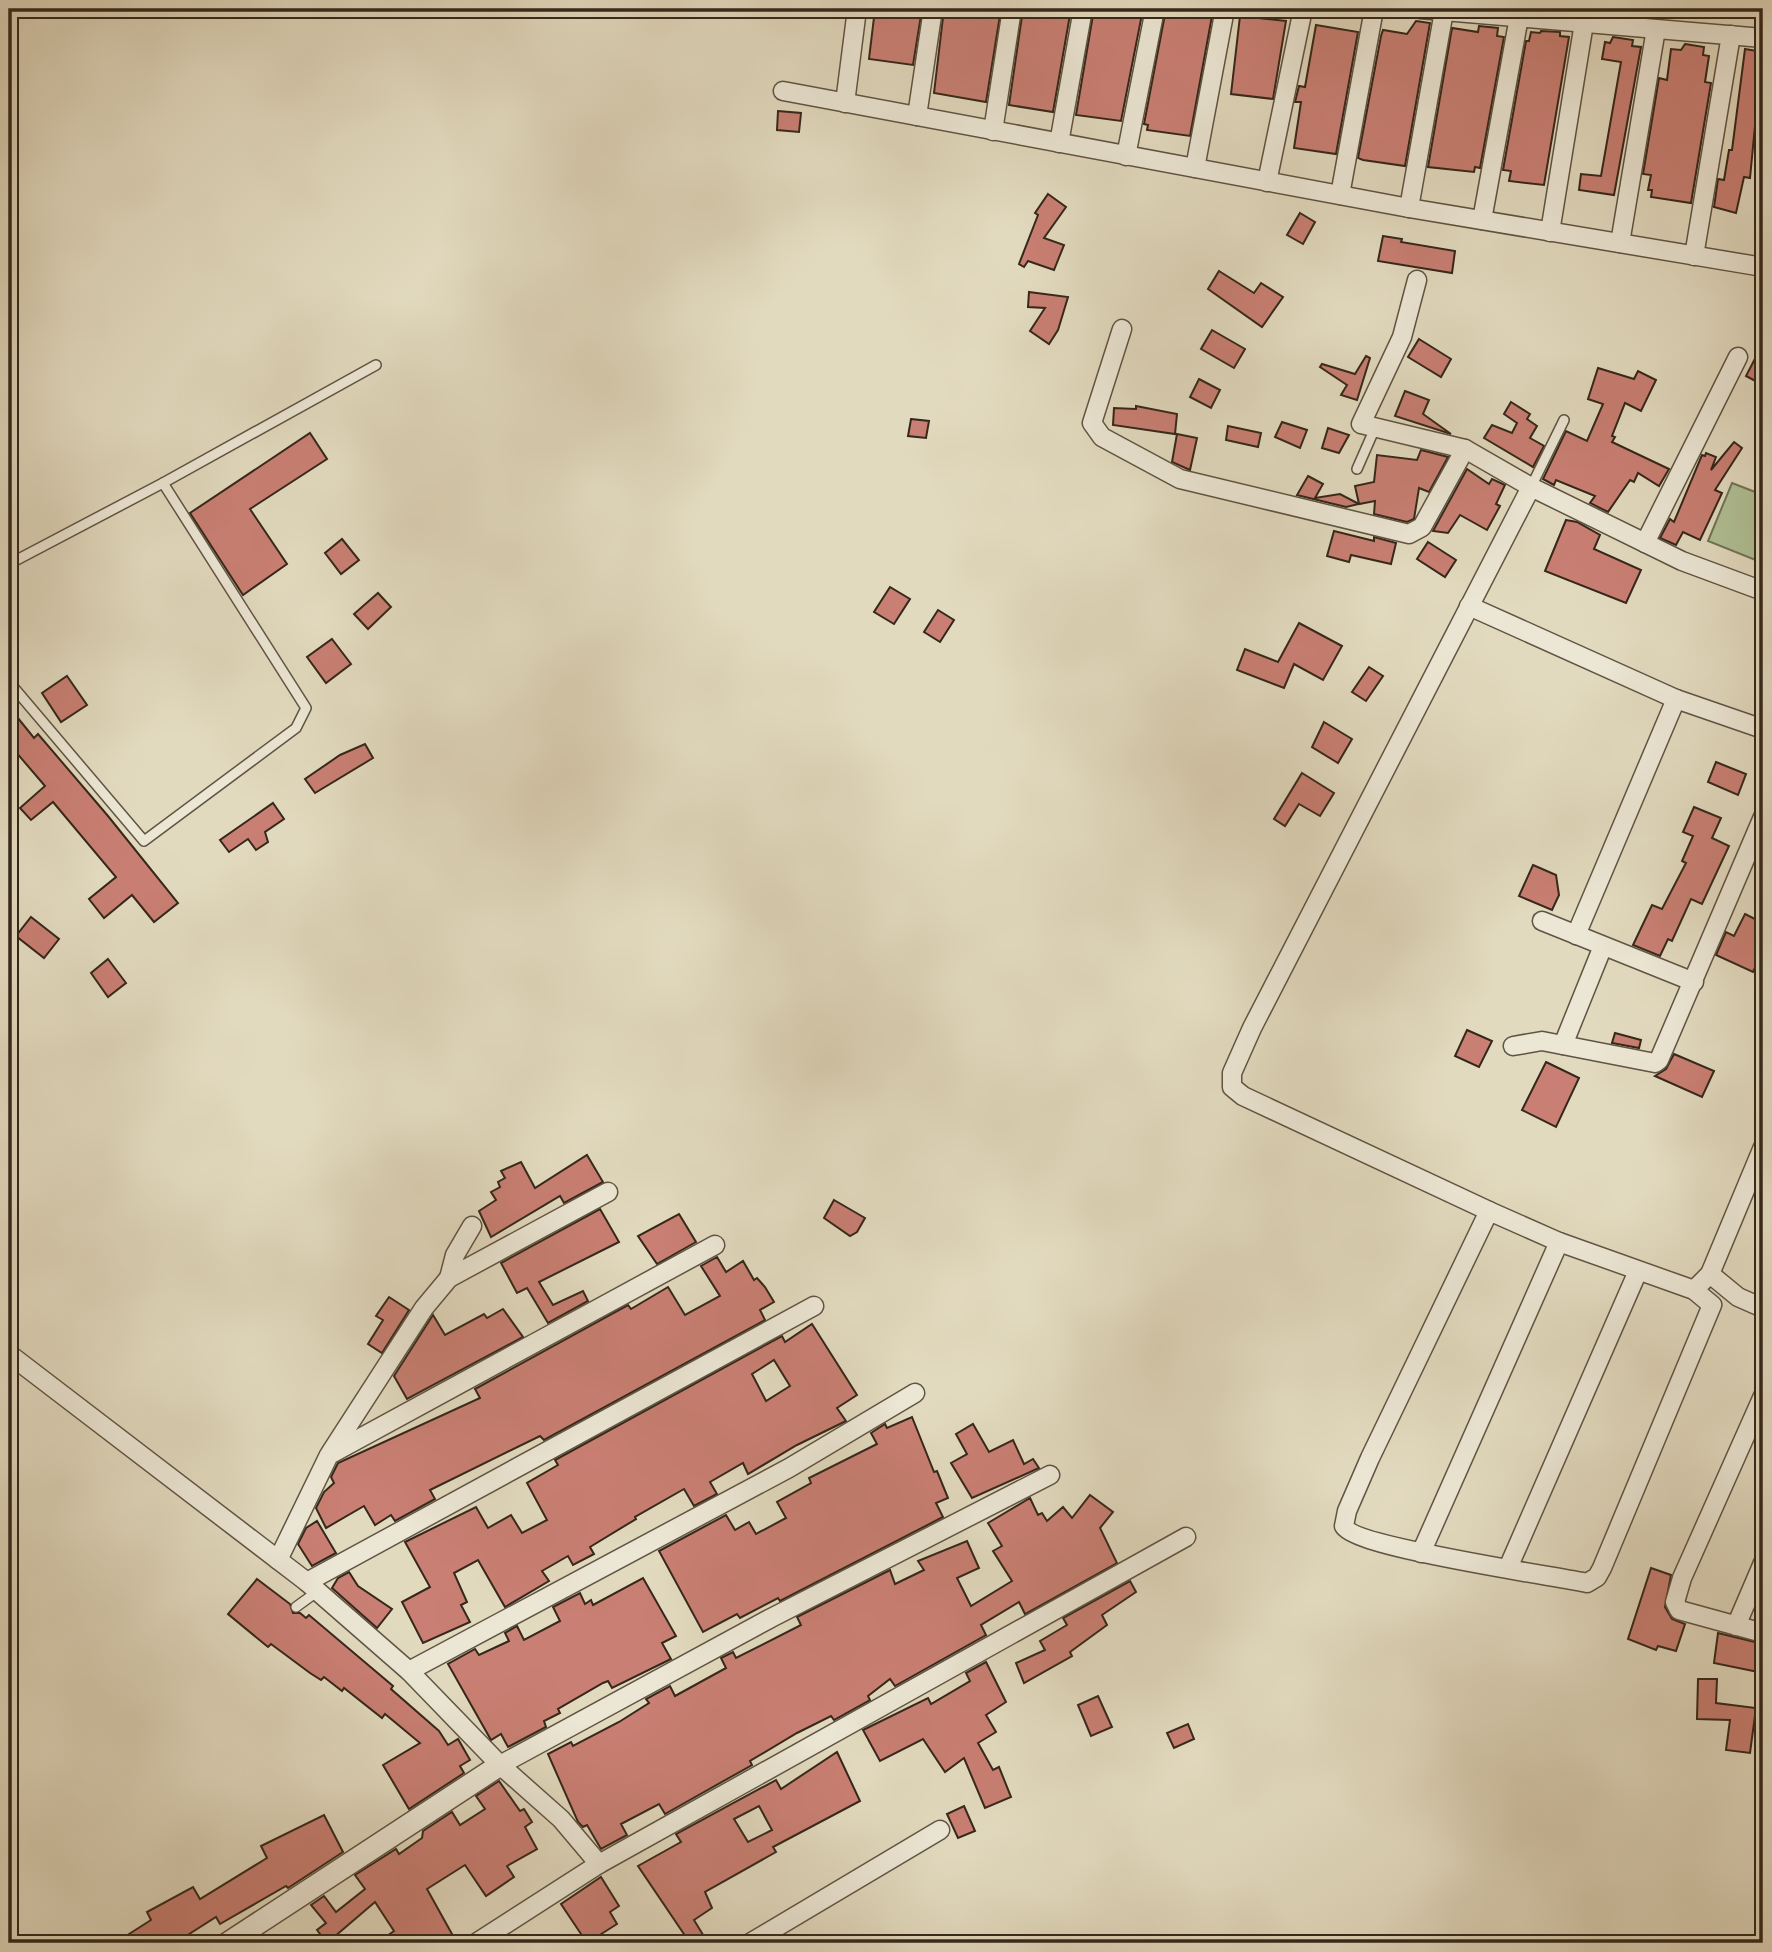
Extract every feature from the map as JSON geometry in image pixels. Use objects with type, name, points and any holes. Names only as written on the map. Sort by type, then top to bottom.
[{"type":"street","points":[[845,103],[857,9]]},
{"type":"street","points":[[917,116],[933,9]]},
{"type":"street","points":[[993,131],[1012,9]]},
{"type":"street","points":[[1059,143],[1083,9]]},
{"type":"street","points":[[1126,156],[1155,9]]},
{"type":"street","points":[[1195,168],[1225,9]]},
{"type":"street","points":[[1267,182],[1303,9]]},
{"type":"street","points":[[1340,195],[1374,9]]},
{"type":"street","points":[[1420,9],[1763,38]]},
{"type":"street","points":[[1409,208],[1444,11]]},
{"type":"street","points":[[1482,220],[1520,17]]},
{"type":"street","points":[[1550,232],[1584,23]]},
{"type":"street","points":[[1620,243],[1656,29]]},
{"type":"street","points":[[1694,256],[1731,35]]},
{"type":"street","points":[[783,91],[1409,208],[1763,267]]},
{"type":"street","points":[[1417,280],[1402,337],[1361,424],[1465,449],[1531,487],[1644,543],[1682,561],[1763,591]]},
{"type":"street","points":[[1122,330],[1092,422],[1102,437],[1180,479],[1409,534],[1422,527],[1465,449]]},
{"type":"street","points":[[1644,543],[1738,357]]},
{"type":"street","points":[[1489,1211],[1346,1511],[1344,1525],[1356,1536],[1421,1553],[1587,1583],[1597,1577],[1711,1309],[1707,1301],[1694,1290],[1559,1242],[1489,1211],[1243,1096],[1232,1087],[1232,1073],[1252,1028],[1531,487]]},
{"type":"street","points":[[1469,606],[1676,699],[1763,729]]},
{"type":"street","points":[[1576,935],[1676,699]]},
{"type":"street","points":[[1513,1046],[1542,1041],[1657,1063],[1763,817]]},
{"type":"street","points":[[1542,921],[1694,982]]},
{"type":"street","points":[[1563,1045],[1603,946]]},
{"type":"street","points":[[1694,1290],[1710,1274],[1763,1147]]},
{"type":"street","points":[[278,1560],[329,1455],[424,1308],[449,1278],[608,1192]]},
{"type":"street","points":[[449,1278],[455,1255],[472,1226]]},
{"type":"street","points":[[1421,1553],[1559,1242]]},
{"type":"street","points":[[329,1455],[715,1245]]},
{"type":"street","points":[[1508,1568],[1638,1271]]},
{"type":"street","points":[[1710,1274],[1738,1297],[1763,1308]]},
{"type":"street","points":[[312,1586],[814,1306]]},
{"type":"street","points":[[9,1354],[312,1586],[409,1671],[500,1765],[561,1819],[599,1864]]},
{"type":"street","points":[[409,1671],[789,1468],[915,1393]]},
{"type":"street","points":[[1763,1396],[1676,1594],[1679,1610],[1763,1633]]},
{"type":"street","points":[[228,1943],[500,1765],[771,1618],[1050,1475]]},
{"type":"street","points":[[476,1943],[599,1864],[1186,1537]]},
{"type":"street","points":[[1735,1626],[1763,1563]]},
{"type":"street","points":[[750,1943],[940,1830]]},
{"type":"lane","points":[[9,564],[163,483],[376,365]]},
{"type":"lane","points":[[1531,487],[1563,420]]},
{"type":"lane","points":[[1357,469],[1375,428]]},
{"type":"lane","points":[[9,682],[144,841],[296,728],[306,708],[163,483]]},
{"type":"lane","points":[[296,1607],[312,1586]]},
{"type":"green space","points":[[1732,483],[1763,495],[1763,563],[1708,541]]},
{"type":"building","points":[[875,9],[922,9],[913,65],[869,59]]},
{"type":"building","points":[[944,9],[1001,9],[986,102],[934,93]]},
{"type":"building","points":[[1023,9],[1071,9],[1053,112],[1009,105]]},
{"type":"building","points":[[1094,9],[1143,9],[1121,121],[1076,115]]},
{"type":"building","points":[[1166,9],[1212,16],[1190,136],[1147,130],[1148,125],[1144,124]]},
{"type":"building","points":[[1240,16],[1286,21],[1273,99],[1231,94]]},
{"type":"building","points":[[1416,21],[1430,23],[1405,166],[1358,158],[1383,30],[1407,34]]},
{"type":"building","points":[[1316,25],[1358,32],[1336,154],[1294,148],[1301,102],[1295,102],[1299,86],[1305,87]]},
{"type":"building","points":[[1479,26],[1498,28],[1497,36],[1504,37],[1480,168],[1475,167],[1474,172],[1428,167],[1452,28],[1478,32]]},
{"type":"building","points":[[1531,32],[1560,32],[1560,36],[1569,37],[1544,185],[1509,181],[1511,171],[1503,170],[1526,41],[1529,41]]},
{"type":"building","points":[[1613,37],[1633,40],[1632,46],[1641,47],[1614,195],[1579,190],[1581,174],[1601,176],[1621,62],[1602,59],[1605,42],[1610,43]]},
{"type":"building","points":[[1685,44],[1704,47],[1703,55],[1709,56],[1705,82],[1711,83],[1691,203],[1651,197],[1652,190],[1648,190],[1651,175],[1643,174],[1659,78],[1667,80],[1671,49],[1681,50]]},
{"type":"building","points":[[1745,49],[1763,52],[1763,85],[1760,106],[1757,105],[1750,178],[1744,177],[1736,213],[1714,207],[1718,179],[1724,180],[1729,150],[1732,150]]},
{"type":"building","points":[[778,111],[801,113],[799,132],[777,130]]},
{"type":"building","points":[[1048,194],[1066,207],[1044,238],[1064,245],[1054,270],[1028,261],[1024,267],[1019,264],[1038,215],[1035,213]]},
{"type":"building","points":[[1300,213],[1315,222],[1303,244],[1287,235]]},
{"type":"building","points":[[1383,236],[1402,239],[1401,242],[1455,251],[1452,273],[1378,261]]},
{"type":"building","points":[[1219,271],[1254,293],[1261,283],[1283,297],[1262,327],[1208,289]]},
{"type":"building","points":[[1029,292],[1068,297],[1058,330],[1049,344],[1030,331],[1045,308],[1028,307]]},
{"type":"building","points":[[1212,330],[1245,349],[1234,368],[1201,349]]},
{"type":"building","points":[[1419,339],[1451,359],[1441,377],[1408,357]]},
{"type":"building","points":[[1763,343],[1763,385],[1746,376]]},
{"type":"building","points":[[1366,356],[1370,358],[1357,400],[1341,395],[1347,385],[1320,367],[1322,364],[1355,374]]},
{"type":"building","points":[[1598,368],[1634,379],[1638,371],[1656,380],[1641,411],[1625,403],[1612,442],[1669,469],[1659,486],[1638,473],[1634,482],[1630,480],[1608,512],[1590,503],[1595,496],[1556,480],[1554,485],[1543,479],[1566,431],[1587,441],[1603,404],[1588,399]]},
{"type":"building","points":[[1199,379],[1220,390],[1211,408],[1190,397]]},
{"type":"building","points":[[1405,391],[1429,400],[1423,414],[1451,434],[1395,416]]},
{"type":"building","points":[[1511,402],[1530,414],[1527,419],[1537,426],[1530,438],[1544,446],[1533,467],[1484,438],[1492,425],[1512,433],[1517,423],[1504,414]]},
{"type":"building","points":[[1136,406],[1177,414],[1175,434],[1113,425],[1114,408],[1136,409]]},
{"type":"building","points":[[911,419],[929,421],[926,438],[908,436]]},
{"type":"building","points":[[1282,422],[1307,430],[1300,448],[1275,437]]},
{"type":"building","points":[[1228,426],[1261,433],[1258,447],[1226,440]]},
{"type":"building","points":[[1328,428],[1349,435],[1339,453],[1322,448]]},
{"type":"building","points":[[310,433],[327,459],[250,509],[287,564],[243,595],[190,513]]},
{"type":"building","points":[[1177,434],[1197,438],[1190,470],[1172,462]]},
{"type":"building","points":[[1734,442],[1742,448],[1715,490],[1722,493],[1700,540],[1683,532],[1676,545],[1660,538],[1670,519],[1674,522],[1702,455],[1705,456],[1706,453],[1716,457],[1711,470]]},
{"type":"building","points":[[1421,450],[1448,457],[1429,492],[1419,488],[1414,519],[1407,522],[1374,514],[1375,501],[1359,504],[1355,486],[1374,482],[1377,455],[1417,460]]},
{"type":"building","points":[[1467,469],[1489,484],[1492,479],[1505,485],[1496,504],[1500,506],[1487,530],[1460,515],[1448,533],[1433,531]]},
{"type":"building","points":[[1308,476],[1323,484],[1315,498],[1340,494],[1359,504],[1346,507],[1297,495]]},
{"type":"building","points":[[1566,520],[1577,522],[1600,535],[1594,549],[1641,570],[1626,603],[1545,571]]},
{"type":"building","points":[[1334,531],[1374,541],[1374,537],[1396,543],[1391,564],[1351,555],[1349,562],[1327,556]]},
{"type":"building","points":[[342,539],[359,560],[341,574],[325,553]]},
{"type":"building","points":[[1428,542],[1456,560],[1445,577],[1417,559]]},
{"type":"building","points":[[890,587],[910,599],[894,624],[874,612]]},
{"type":"building","points":[[378,593],[391,607],[368,629],[354,614]]},
{"type":"building","points":[[938,610],[954,620],[940,642],[924,632]]},
{"type":"building","points":[[1299,623],[1342,646],[1323,680],[1294,664],[1284,688],[1237,670],[1245,649],[1278,662]]},
{"type":"building","points":[[332,639],[351,664],[326,683],[307,657]]},
{"type":"building","points":[[1369,667],[1383,676],[1366,701],[1352,692]]},
{"type":"building","points":[[67,676],[87,705],[61,722],[42,693]]},
{"type":"building","points":[[9,707],[34,738],[38,734],[178,903],[154,922],[132,895],[104,918],[89,899],[116,877],[53,802],[31,820],[20,808],[45,786],[9,744]]},
{"type":"building","points":[[1324,722],[1352,739],[1338,763],[1312,747]]},
{"type":"building","points":[[365,744],[373,758],[315,793],[305,779],[340,755]]},
{"type":"building","points":[[1716,762],[1746,774],[1738,795],[1708,782]]},
{"type":"building","points":[[1302,773],[1334,793],[1320,816],[1299,804],[1285,826],[1274,819]]},
{"type":"building","points":[[273,803],[284,819],[265,832],[268,842],[256,850],[248,839],[229,852],[220,840]]},
{"type":"building","points":[[1694,807],[1721,818],[1712,838],[1729,846],[1702,904],[1691,899],[1672,941],[1668,939],[1660,956],[1633,945],[1652,905],[1662,909],[1686,863],[1682,861],[1693,836],[1683,832]]},
{"type":"building","points":[[1533,865],[1556,875],[1559,895],[1552,910],[1519,896]]},
{"type":"building","points":[[1745,914],[1763,923],[1763,951],[1753,972],[1716,955],[1726,932],[1734,936]]},
{"type":"building","points":[[31,917],[59,939],[44,958],[16,936]]},
{"type":"building","points":[[108,959],[126,983],[108,997],[91,973]]},
{"type":"building","points":[[1467,1030],[1492,1041],[1479,1067],[1455,1056]]},
{"type":"building","points":[[1615,1033],[1641,1040],[1639,1048],[1612,1043]]},
{"type":"building","points":[[1674,1054],[1714,1071],[1702,1097],[1655,1076],[1666,1069]]},
{"type":"building","points":[[1546,1062],[1579,1078],[1556,1127],[1522,1110]]},
{"type":"building","points":[[587,1155],[603,1182],[564,1203],[560,1196],[491,1237],[479,1211],[496,1200],[491,1192],[500,1187],[498,1182],[505,1178],[501,1171],[521,1162],[535,1188]]},
{"type":"building","points":[[834,1200],[865,1218],[857,1232],[850,1236],[824,1218]]},
{"type":"building","points":[[600,1209],[619,1242],[539,1282],[553,1305],[583,1291],[588,1301],[548,1323],[527,1288],[517,1293],[501,1263]]},
{"type":"building","points":[[679,1214],[696,1242],[657,1264],[638,1236]]},
{"type":"building","points":[[717,1257],[726,1272],[743,1261],[754,1280],[757,1278],[765,1287],[774,1302],[760,1310],[765,1320],[544,1440],[540,1436],[430,1490],[435,1499],[395,1521],[391,1515],[375,1525],[364,1506],[326,1528],[316,1508],[324,1492],[334,1483],[331,1477],[338,1463],[480,1398],[475,1389],[628,1305],[631,1309],[668,1287],[685,1315],[720,1296],[701,1266]]},
{"type":"building","points":[[389,1297],[409,1310],[382,1353],[368,1344],[383,1320],[376,1316]]},
{"type":"building","points":[[503,1309],[523,1337],[407,1399],[394,1376],[433,1315],[445,1335],[484,1314],[487,1318]]},
{"type":"building","points":[[812,1324],[857,1395],[837,1408],[846,1421],[797,1445],[748,1474],[743,1463],[710,1482],[717,1494],[694,1506],[684,1489],[590,1547],[594,1554],[573,1565],[568,1556],[542,1571],[549,1581],[505,1607],[478,1560],[454,1573],[467,1602],[461,1605],[470,1622],[423,1643],[402,1602],[430,1587],[405,1542],[476,1507],[488,1528],[511,1515],[522,1533],[547,1520],[527,1483],[558,1465],[555,1460],[782,1336],[785,1342]],"holes":[[[774,1360],[790,1386],[766,1401],[752,1374]]]},
{"type":"building","points":[[912,1417],[934,1472],[937,1471],[948,1498],[936,1503],[943,1517],[780,1601],[778,1598],[740,1618],[737,1614],[703,1632],[659,1551],[726,1515],[735,1530],[749,1522],[756,1534],[786,1518],[777,1502],[811,1483],[809,1478],[877,1444],[871,1433],[885,1424],[887,1428]]},
{"type":"building","points":[[973,1424],[989,1452],[1013,1440],[1024,1464],[1033,1459],[1039,1468],[972,1498],[951,1463],[967,1454],[956,1434]]},
{"type":"building","points":[[1090,1495],[1113,1512],[1100,1528],[1117,1563],[1025,1614],[1019,1602],[981,1625],[986,1635],[895,1686],[890,1679],[868,1696],[870,1700],[834,1720],[831,1716],[797,1733],[750,1761],[752,1765],[665,1814],[659,1804],[621,1824],[627,1835],[601,1849],[587,1825],[583,1827],[578,1822],[548,1754],[571,1742],[573,1746],[619,1722],[649,1703],[646,1699],[670,1686],[675,1696],[726,1668],[721,1658],[733,1652],[736,1658],[801,1625],[797,1617],[890,1570],[895,1584],[924,1570],[918,1561],[967,1541],[979,1568],[957,1578],[971,1606],[1012,1581],[993,1551],[1002,1546],[988,1523],[1030,1498],[1038,1515],[1042,1513],[1047,1521],[1063,1507],[1072,1518]]},
{"type":"building","points":[[317,1521],[336,1553],[312,1566],[298,1544],[306,1528]]},
{"type":"building","points":[[1651,1568],[1671,1575],[1665,1607],[1672,1619],[1685,1624],[1676,1651],[1658,1646],[1656,1650],[1628,1639]]},
{"type":"building","points":[[349,1572],[358,1586],[392,1609],[377,1628],[332,1588],[338,1578]]},
{"type":"building","points":[[643,1578],[676,1636],[662,1643],[671,1659],[612,1688],[608,1681],[603,1683],[558,1709],[560,1713],[544,1721],[546,1727],[508,1747],[501,1734],[491,1740],[448,1664],[475,1649],[479,1655],[509,1641],[505,1633],[517,1626],[524,1640],[560,1621],[553,1607],[580,1593],[585,1604],[591,1600],[593,1605]]},
{"type":"building","points":[[257,1579],[290,1604],[293,1613],[300,1613],[306,1618],[309,1615],[393,1686],[391,1689],[439,1731],[448,1745],[458,1739],[470,1760],[460,1766],[464,1773],[409,1809],[383,1765],[420,1743],[385,1714],[382,1718],[344,1688],[342,1691],[324,1677],[321,1680],[271,1644],[268,1647],[228,1614]]},
{"type":"building","points":[[1130,1581],[1136,1592],[1102,1615],[1107,1625],[1070,1652],[1072,1656],[1024,1683],[1016,1663],[1045,1650],[1040,1641],[1067,1625],[1063,1618]]},
{"type":"building","points":[[1718,1633],[1763,1644],[1763,1673],[1714,1663]]},
{"type":"building","points":[[986,1662],[1006,1702],[986,1715],[996,1732],[978,1743],[993,1770],[999,1767],[1011,1797],[985,1808],[964,1758],[945,1772],[923,1739],[880,1761],[863,1730],[928,1698],[931,1704],[970,1681],[966,1673]]},
{"type":"building","points":[[1698,1679],[1717,1679],[1716,1703],[1756,1708],[1750,1753],[1726,1750],[1730,1720],[1697,1719]]},
{"type":"building","points":[[1098,1696],[1112,1727],[1091,1736],[1078,1705]]},
{"type":"building","points":[[1188,1724],[1194,1739],[1174,1748],[1167,1733]]},
{"type":"building","points":[[837,1752],[860,1801],[773,1847],[776,1852],[705,1892],[712,1908],[694,1920],[708,1943],[690,1943],[638,1866],[681,1842],[676,1834],[776,1780],[781,1789]],"holes":[[[759,1806],[772,1830],[748,1842],[734,1819]]]},
{"type":"building","points":[[499,1781],[520,1811],[524,1809],[532,1822],[525,1827],[537,1849],[507,1866],[514,1877],[486,1896],[465,1865],[427,1889],[457,1943],[377,1943],[394,1931],[375,1902],[327,1943],[317,1930],[326,1923],[311,1905],[324,1896],[336,1912],[365,1889],[355,1875],[396,1849],[399,1854],[422,1838],[423,1831],[452,1812],[460,1825],[485,1809],[476,1796]]},
{"type":"building","points":[[964,1806],[975,1831],[958,1838],[947,1814]]},
{"type":"building","points":[[324,1815],[343,1852],[288,1888],[286,1886],[220,1924],[216,1917],[183,1938],[186,1943],[115,1943],[151,1920],[147,1912],[193,1887],[200,1899],[267,1858],[261,1846]]},
{"type":"building","points":[[601,1877],[619,1906],[610,1912],[617,1924],[587,1943],[561,1904]]}]
